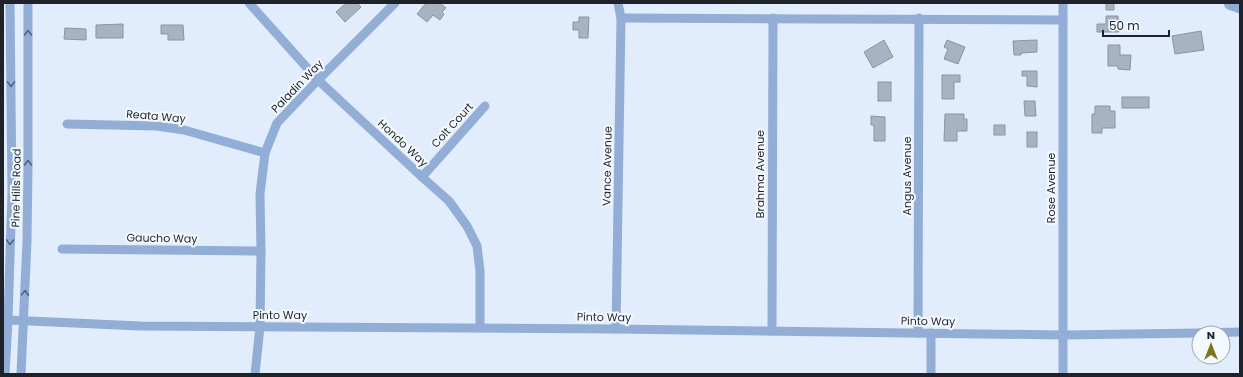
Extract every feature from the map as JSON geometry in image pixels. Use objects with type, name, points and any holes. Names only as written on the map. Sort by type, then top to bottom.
[{"type":"street","name":"Pine Hills Road","points":[[6,374],[12,193],[10,3]]},
{"type":"street","name":"Pine Hills Road","points":[[22,374],[27,241],[28,3]]},
{"type":"street","name":"Hondo Way","points":[[249,3],[318,80],[449,201],[467,226],[477,246],[480,271],[480,328]]},
{"type":"street","name":"Paladin Way","points":[[255,374],[260,327],[260,194],[264,153],[277,123],[395,3]]},
{"type":"street","name":"Vance Avenue","points":[[616,329],[621,18],[618,3]]},
{"type":"street","name":"Rose Avenue","points":[[1063,374],[1064,3]]},
{"type":"street","points":[[1228,3],[1240,9]]},
{"type":"street","points":[[621,18],[919,18],[1063,20]]},
{"type":"street","name":"Brahma Avenue","points":[[772,331],[773,18]]},
{"type":"street","name":"Angus Avenue","points":[[918,333],[919,18]]},
{"type":"street","name":"Colt Court","points":[[422,177],[485,106]]},
{"type":"street","name":"Reata Way","points":[[67,124],[157,126],[184,130],[264,153]]},
{"type":"street","name":"Gaucho Way","points":[[62,249],[261,251]]},
{"type":"street","name":"Pinto Way","points":[[8,320],[140,326],[616,329],[1063,335],[1191,333]]},
{"type":"street","points":[[931,333],[931,374]]},
{"type":"building","points":[[346,3],[357,3],[361,7],[345,22],[336,12]]},
{"type":"building","points":[[426,3],[440,3],[446,8],[442,12],[444,14],[440,20],[433,15],[427,22],[417,14]]},
{"type":"building","points":[[1106,3],[1114,3],[1114,10],[1106,10]]},
{"type":"building","points":[[1106,16],[1118,16],[1119,32],[1097,32],[1097,24],[1106,24]]},
{"type":"building","points":[[579,17],[589,17],[588,38],[579,38],[579,30],[573,30],[573,22],[579,22]]},
{"type":"building","points":[[123,24],[123,38],[96,38],[96,25]]},
{"type":"building","points":[[161,25],[183,25],[184,40],[168,40],[168,34],[161,34]]},
{"type":"building","points":[[65,28],[86,29],[86,40],[64,39]]},
{"type":"building","points":[[1201,31],[1204,50],[1175,54],[1172,36]]},
{"type":"building","points":[[884,40],[893,57],[873,68],[864,52]]},
{"type":"building","points":[[947,40],[965,47],[958,64],[944,59],[948,49],[944,47]]},
{"type":"building","points":[[1037,40],[1037,52],[1014,55],[1013,41]]},
{"type":"building","points":[[1108,45],[1120,45],[1120,55],[1131,55],[1130,70],[1118,69],[1118,66],[1108,66]]},
{"type":"building","points":[[1022,71],[1037,71],[1037,87],[1027,86],[1027,76],[1022,76]]},
{"type":"building","points":[[942,75],[960,75],[960,82],[954,82],[954,99],[942,99]]},
{"type":"building","points":[[878,82],[891,82],[891,101],[878,101]]},
{"type":"building","points":[[1122,97],[1149,97],[1149,108],[1122,108]]},
{"type":"building","points":[[1024,101],[1035,101],[1036,116],[1025,116]]},
{"type":"building","points":[[1095,106],[1110,106],[1110,111],[1115,111],[1115,128],[1102,128],[1102,133],[1092,133],[1092,114],[1095,114]]},
{"type":"building","points":[[945,114],[964,114],[964,119],[967,119],[967,131],[957,131],[957,141],[944,141]]},
{"type":"building","points":[[871,116],[885,117],[885,141],[874,141],[874,125],[871,125]]},
{"type":"building","points":[[994,125],[1005,125],[1005,135],[994,135]]},
{"type":"building","points":[[1027,132],[1037,132],[1037,147],[1027,147]]}]
